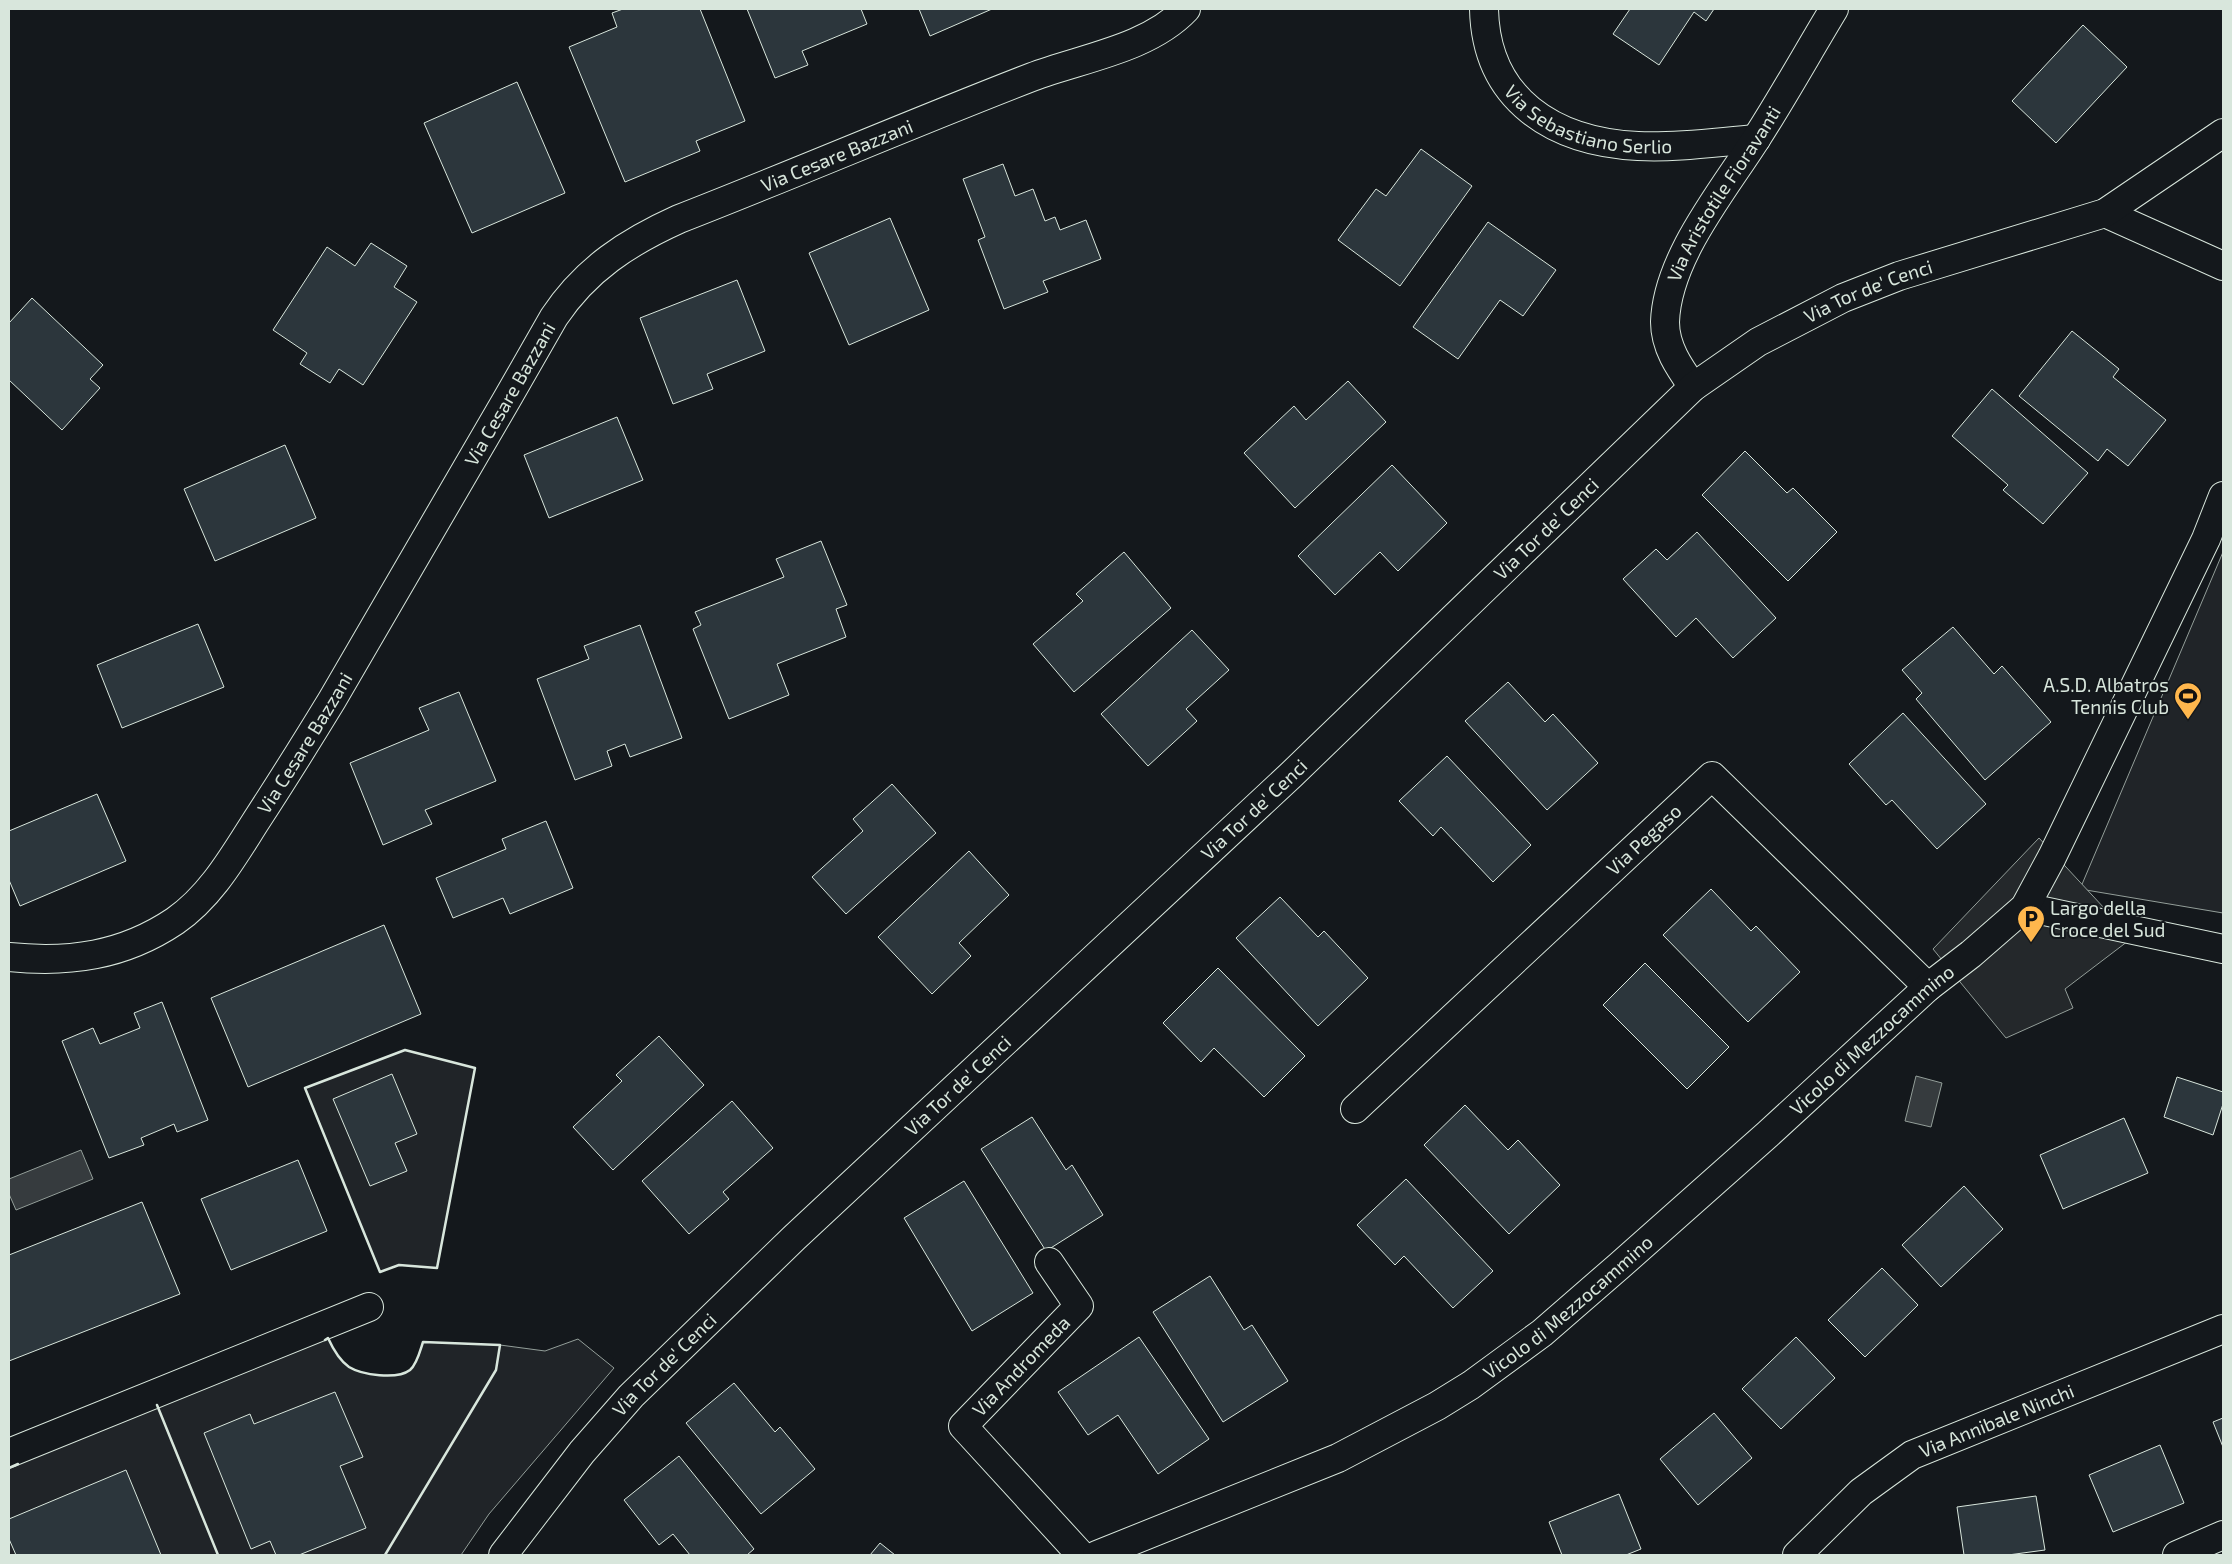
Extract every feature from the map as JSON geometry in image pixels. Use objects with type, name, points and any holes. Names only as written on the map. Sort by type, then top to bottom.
[{"type":"street","name":"Via Cesare Bazzani","points":[[9,957],[66,959],[96,956],[126,947],[176,920],[208,891],[226,868],[298,757],[554,317],[575,289],[610,256],[644,235],[679,219],[1033,77],[1145,38],[1165,28],[1186,9]]},
{"type":"street","name":"Via Sebastiano Serlio","points":[[1484,9],[1487,39],[1498,73],[1517,100],[1529,111],[1556,127],[1599,142],[1638,146],[1756,139]]},
{"type":"street","name":"Via Aristotile Fioravanti","points":[[1693,387],[1679,368],[1669,346],[1665,322],[1670,295],[1679,268],[1693,238],[1756,139],[1834,9]]},
{"type":"street","name":"Via Tor de' Cenci","points":[[503,1555],[582,1452],[646,1382],[794,1238],[1298,768],[1693,387],[1758,342],[1843,298],[1899,276],[2105,213],[2223,133]]},
{"type":"street","points":[[2105,213],[2223,266]]},
{"type":"street","points":[[2223,496],[2206,539],[2052,857],[2025,907],[2223,949]]},
{"type":"street","name":"Via Pegaso","points":[[1355,1109],[1712,776],[1928,987]]},
{"type":"street","name":"Vicolo di Mezzocammino","points":[[1097,1555],[1338,1458],[1437,1406],[1471,1385],[1542,1333],[1768,1134],[1928,987],[1971,954],[2025,907]]},
{"type":"street","name":"Via Andromeda","points":[[1049,1262],[1079,1306],[964,1426],[1081,1555]]},
{"type":"street","points":[[9,1453],[370,1307]]},
{"type":"street","name":"Via Annibale Ninchi","points":[[1797,1555],[1861,1492],[1912,1456],[2223,1329]]},
{"type":"street","points":[[2177,1555],[2223,1534]]},
{"type":"shaded area","name":"A.S.D. Albatros Tennis Club","points":[[2223,552],[2223,913],[2080,889]]},
{"type":"shaded area","name":"Largo della Croce del Sud","points":[[2039,838],[2132,938],[2065,989],[2073,1008],[2006,1038],[1933,949]]},
{"type":"shaded area","points":[[405,1050],[475,1068],[437,1268],[399,1265],[380,1272],[305,1088]]},
{"type":"shaded area","points":[[1916,1076],[1942,1083],[1931,1127],[1905,1121]]},
{"type":"shaded area","points":[[81,1150],[93,1179],[16,1210],[9,1194],[9,1179]]},
{"type":"shaded area","points":[[328,1338],[342,1361],[349,1367],[362,1372],[388,1376],[410,1370],[416,1361],[423,1342],[500,1345],[545,1351],[578,1339],[614,1368],[489,1514],[461,1555],[9,1555],[9,1468],[156,1405]]},
{"type":"building","points":[[623,9],[700,9],[745,121],[696,141],[700,151],[625,182],[569,47],[617,27],[612,13]]},
{"type":"building","points":[[747,9],[861,9],[867,24],[802,51],[808,65],[775,78]]},
{"type":"building","points":[[919,9],[992,9],[930,36]]},
{"type":"building","points":[[1630,9],[1714,9],[1706,21],[1694,12],[1659,65],[1613,34]]},
{"type":"building","points":[[2083,25],[2127,67],[2056,143],[2012,101]]},
{"type":"building","points":[[517,82],[565,193],[472,233],[424,123]]},
{"type":"building","points":[[1421,149],[1472,186],[1400,286],[1338,240],[1376,189],[1386,196]]},
{"type":"building","points":[[1003,164],[1015,196],[1033,189],[1045,221],[1055,217],[1060,230],[1086,220],[1101,259],[1043,281],[1048,292],[1004,309],[978,240],[985,237],[963,179]]},
{"type":"building","points":[[890,218],[929,310],[849,345],[809,253]]},
{"type":"building","points":[[1488,222],[1556,270],[1523,316],[1500,300],[1458,359],[1413,327]]},
{"type":"building","points":[[371,243],[407,266],[394,287],[417,302],[363,385],[339,369],[330,383],[300,364],[307,353],[273,330],[327,247],[355,266]]},
{"type":"building","points":[[737,280],[765,351],[707,374],[713,389],[673,404],[640,318]]},
{"type":"building","points":[[32,298],[103,365],[90,379],[100,388],[62,430],[9,380],[9,323]]},
{"type":"building","points":[[2072,331],[2119,369],[2113,377],[2166,420],[2128,466],[2107,449],[2098,461],[2019,396]]},
{"type":"building","points":[[1348,381],[1386,422],[1295,508],[1244,453],[1294,406],[1306,420]]},
{"type":"building","points":[[1992,389],[2088,473],[2043,524],[2003,490],[2008,485],[1952,436]]},
{"type":"building","points":[[617,417],[643,480],[549,518],[524,455]]},
{"type":"building","points":[[285,445],[316,518],[215,561],[184,489]]},
{"type":"building","points":[[1745,451],[1787,493],[1793,488],[1837,532],[1788,581],[1702,495]]},
{"type":"building","points":[[1392,465],[1447,523],[1398,571],[1380,552],[1335,595],[1298,556]]},
{"type":"building","points":[[1697,532],[1776,618],[1733,658],[1696,618],[1676,637],[1623,579],[1656,549],[1667,560]]},
{"type":"building","points":[[821,541],[847,605],[836,609],[846,637],[777,664],[789,695],[729,719],[693,629],[701,625],[695,612],[784,577],[776,559]]},
{"type":"building","points":[[1124,552],[1171,608],[1074,692],[1033,644],[1083,601],[1076,594]]},
{"type":"building","points":[[198,624],[224,687],[122,728],[97,665]]},
{"type":"building","points":[[640,625],[682,738],[630,757],[625,744],[607,751],[612,766],[575,780],[537,679],[589,659],[584,646]]},
{"type":"building","points":[[1953,627],[1994,674],[2002,666],[2051,722],[1985,780],[1916,699],[1922,693],[1902,670]]},
{"type":"building","points":[[1192,630],[1229,670],[1186,709],[1197,721],[1148,766],[1101,714]]},
{"type":"building","points":[[1508,682],[1545,722],[1553,714],[1598,763],[1547,810],[1465,721]]},
{"type":"building","points":[[459,692],[496,781],[425,810],[432,824],[383,845],[350,763],[429,730],[419,708]]},
{"type":"building","points":[[1903,713],[1986,804],[1937,849],[1892,800],[1886,805],[1849,764]]},
{"type":"building","points":[[1447,756],[1531,845],[1493,882],[1441,827],[1433,836],[1399,801]]},
{"type":"building","points":[[892,784],[936,833],[846,914],[812,877],[863,831],[853,819]]},
{"type":"building","points":[[97,794],[126,861],[20,906],[9,880],[9,831]]},
{"type":"building","points":[[546,821],[573,888],[510,914],[503,898],[453,918],[436,878],[506,849],[502,839]]},
{"type":"building","points":[[969,851],[1009,895],[959,943],[971,956],[932,994],[878,937]]},
{"type":"building","points":[[1711,889],[1751,931],[1756,926],[1800,972],[1748,1022],[1663,935]]},
{"type":"building","points":[[1280,897],[1318,937],[1324,931],[1368,978],[1318,1026],[1236,938]]},
{"type":"building","points":[[384,925],[421,1014],[248,1087],[211,998]]},
{"type":"building","points":[[1645,963],[1729,1047],[1687,1089],[1603,1005]]},
{"type":"building","points":[[1218,968],[1305,1056],[1264,1097],[1214,1048],[1201,1062],[1163,1023]]},
{"type":"building","points":[[162,1002],[208,1120],[177,1132],[174,1124],[141,1138],[144,1145],[109,1158],[62,1041],[93,1028],[100,1044],[140,1028],[134,1013]]},
{"type":"building","points":[[659,1036],[704,1085],[613,1170],[573,1127],[622,1081],[616,1075]]},
{"type":"building","points":[[392,1074],[417,1134],[395,1143],[407,1171],[370,1186],[333,1099]]},
{"type":"building","points":[[2177,1077],[2223,1092],[2223,1104],[2213,1135],[2164,1117]]},
{"type":"building","points":[[732,1101],[773,1148],[723,1192],[729,1199],[689,1234],[642,1181]]},
{"type":"building","points":[[1465,1105],[1508,1150],[1518,1140],[1560,1185],[1509,1234],[1424,1145]]},
{"type":"building","points":[[1032,1117],[1066,1170],[1072,1165],[1103,1215],[1046,1251],[981,1149]]},
{"type":"building","points":[[2124,1118],[2148,1173],[2063,1209],[2040,1155]]},
{"type":"building","points":[[298,1160],[327,1231],[231,1270],[201,1199]]},
{"type":"building","points":[[1406,1179],[1493,1271],[1453,1308],[1404,1256],[1395,1265],[1357,1225]]},
{"type":"building","points":[[964,1181],[1033,1293],[972,1331],[904,1218]]},
{"type":"building","points":[[1964,1186],[2003,1229],[1941,1287],[1902,1245]]},
{"type":"building","points":[[142,1202],[180,1294],[9,1361],[9,1255]]},
{"type":"building","points":[[1882,1268],[1918,1305],[1865,1357],[1828,1320]]},
{"type":"building","points":[[1210,1276],[1244,1330],[1252,1325],[1288,1381],[1223,1422],[1153,1312]]},
{"type":"building","points":[[1139,1337],[1209,1439],[1158,1474],[1118,1415],[1088,1435],[1058,1392]]},
{"type":"building","points":[[1796,1337],[1835,1378],[1781,1429],[1742,1389]]},
{"type":"building","points":[[734,1383],[775,1432],[780,1427],[815,1469],[761,1514],[686,1423]]},
{"type":"building","points":[[335,1392],[363,1457],[340,1466],[366,1528],[299,1555],[276,1555],[270,1541],[251,1549],[204,1433],[250,1414],[254,1424]]},
{"type":"building","points":[[1714,1413],[1752,1458],[1698,1505],[1660,1459]]},
{"type":"building","points":[[2223,1418],[2223,1447],[2213,1422]]},
{"type":"building","points":[[2160,1445],[2184,1503],[2113,1532],[2089,1475]]},
{"type":"building","points":[[679,1456],[754,1549],[747,1555],[690,1555],[673,1534],[659,1545],[624,1500]]},
{"type":"building","points":[[126,1470],[161,1555],[16,1555],[9,1539],[9,1519]]},
{"type":"building","points":[[1619,1494],[1641,1549],[1626,1555],[1562,1555],[1549,1522]]},
{"type":"building","points":[[2036,1496],[2045,1550],[2008,1555],[1964,1555],[1957,1507]]},
{"type":"building","points":[[880,1543],[895,1555],[870,1555]]},
{"type":"wall","points":[[405,1050],[475,1068],[437,1268],[399,1265],[380,1272],[305,1088],[405,1050]]},
{"type":"wall","points":[[325,1340],[328,1338],[342,1361],[349,1367],[362,1372],[388,1376],[410,1370],[416,1361],[423,1342],[500,1345],[496,1370],[385,1555]]},
{"type":"wall","points":[[157,1405],[218,1555]]},
{"type":"wall","points":[[9,1468],[18,1464]]},
{"type":"place","name":"A.S.D. Albatros Tennis Club","points":[[2188,720]]},
{"type":"place","name":"Largo della Croce del Sud","points":[[2031,943]]}]
